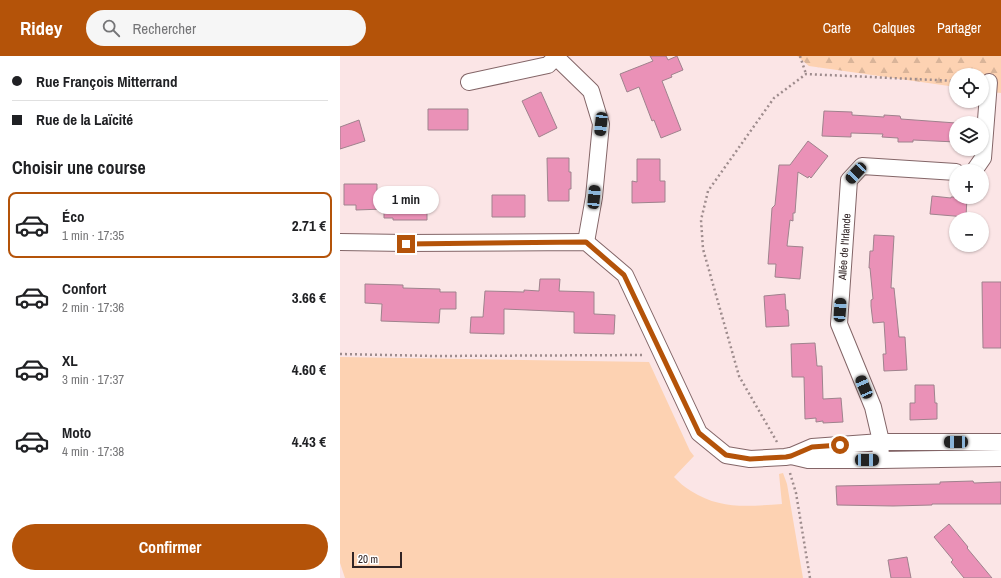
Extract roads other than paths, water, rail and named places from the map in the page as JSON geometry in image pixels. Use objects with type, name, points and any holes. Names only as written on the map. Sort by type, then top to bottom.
[{"type":"street","points":[[469,82],[548,65],[556,56],[591,91],[601,124],[594,197],[586,242]]},
{"type":"street","points":[[979,164],[983,158],[987,108]]},
{"type":"street","name":"Allée de l'Irlande","points":[[881,442],[873,408],[839,324],[849,180],[862,166],[949,172]]},
{"type":"street","points":[[340,242],[406,244],[586,242],[624,275],[699,433],[726,455],[750,459],[788,456],[808,460],[1001,458]]},
{"type":"street","points":[[788,456],[812,447],[881,442],[1001,442]]},
{"type":"street","points":[[881,442],[881,460]]}]
